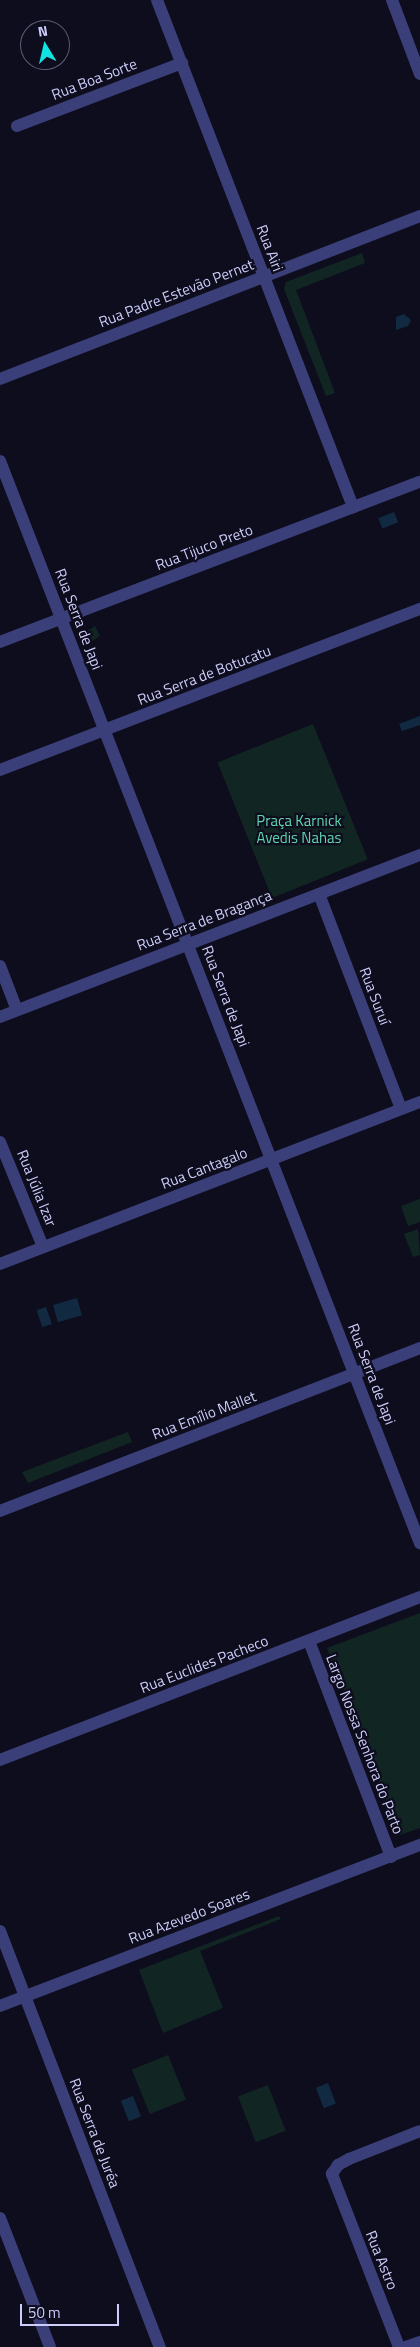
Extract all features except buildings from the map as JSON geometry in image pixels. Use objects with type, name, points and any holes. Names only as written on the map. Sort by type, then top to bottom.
[{"type":"street","name":"Rua Airi","points":[[157,0],[354,507]]},
{"type":"street","points":[[392,0],[420,74]]},
{"type":"street","name":"Rua Boa Sorte","points":[[17,126],[182,64]]},
{"type":"street","name":"Rua Padre Estevão Pernet","points":[[0,379],[420,216]]},
{"type":"street","name":"Rua Serra de Japi","points":[[0,462],[420,1543]]},
{"type":"street","name":"Rua Tijuco Preto","points":[[0,642],[420,482]]},
{"type":"street","name":"Rua Serra de Botucatu","points":[[0,770],[420,609]]},
{"type":"street","name":"Rua Serra de Bragança","points":[[0,1017],[420,855]]},
{"type":"street","name":"Rua Suruí","points":[[319,894],[401,1109]]},
{"type":"street","points":[[0,966],[17,1010]]},
{"type":"street","name":"Rua Cantagalo","points":[[0,1264],[420,1102]]},
{"type":"street","name":"Rua Júlia Izar","points":[[0,1142],[43,1247]]},
{"type":"street","name":"Rua Emílio Mallet","points":[[0,1511],[420,1348]]},
{"type":"street","name":"Rua Euclides Pacheco","points":[[0,1760],[420,1597]]},
{"type":"street","name":"Largo Nossa Senhora do Parto","points":[[309,1641],[391,1856],[420,1845]]},
{"type":"street","name":"Rua Azevedo Soares","points":[[0,2006],[391,1856]]},
{"type":"street","name":"Rua Serra de Juréa","points":[[0,1931],[160,2347]]},
{"type":"street","name":"Rua Astro","points":[[399,2347],[332,2174],[338,2165],[420,2131]]},
{"type":"street","points":[[0,2218],[50,2347]]},
{"type":"street","points":[[406,2347],[420,2342]]},
{"type":"green space","points":[[362,253],[365,263],[296,290],[335,393],[326,396],[284,289],[286,282]]},
{"type":"green space","points":[[95,626],[100,636],[88,644],[84,633]]},
{"type":"green space","name":"Praça Karnick Avedis Nahas","points":[[313,724],[368,859],[272,898],[218,763]]},
{"type":"green space","points":[[420,1199],[420,1222],[408,1226],[401,1206]]},
{"type":"green space","points":[[418,1229],[420,1255],[413,1257],[404,1234]]},
{"type":"green space","points":[[128,1432],[132,1442],[28,1483],[22,1472]]},
{"type":"green space","points":[[420,1613],[420,1828],[400,1835],[327,1648]]},
{"type":"green space","points":[[279,1916],[281,1919],[200,1951],[223,2008],[163,2033],[139,1970]]},
{"type":"green space","points":[[168,2055],[186,2100],[150,2114],[132,2070]]},
{"type":"green space","points":[[268,2085],[286,2131],[256,2142],[238,2096]]},
{"type":"water","points":[[404,314],[411,320],[408,326],[396,330],[396,317]]},
{"type":"water","points":[[394,512],[398,522],[382,529],[378,518]]},
{"type":"water","points":[[420,716],[420,725],[402,731],[399,724]]},
{"type":"water","points":[[77,1298],[82,1315],[58,1322],[53,1305]]},
{"type":"water","points":[[46,1307],[52,1324],[42,1327],[37,1310]]},
{"type":"water","points":[[328,2083],[336,2104],[324,2108],[316,2088]]},
{"type":"water","points":[[133,2096],[141,2117],[129,2121],[121,2101]]}]
